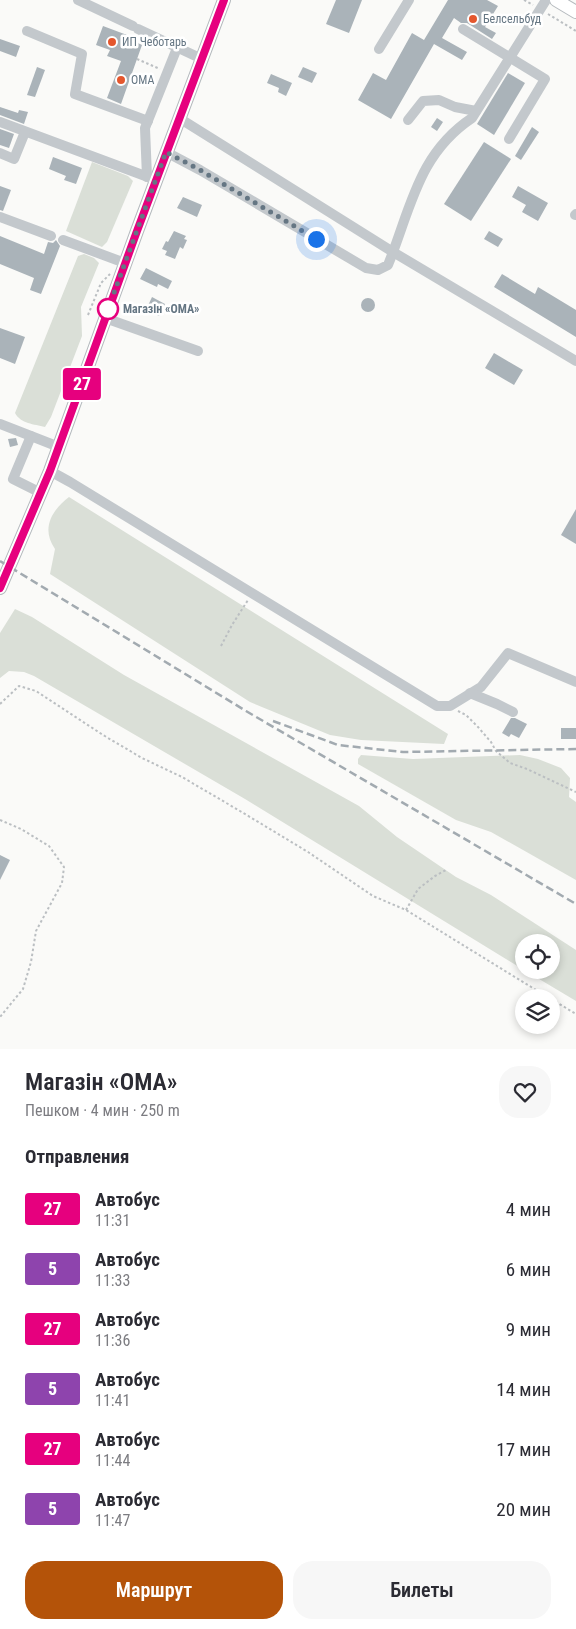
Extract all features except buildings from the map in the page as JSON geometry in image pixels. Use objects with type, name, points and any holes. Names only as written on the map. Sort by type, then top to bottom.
[{"type":"main road","points":[[0,588],[50,471],[125,263],[151,179],[166,152],[180,118],[224,0]]},
{"type":"main road","points":[[556,0],[576,12]]},
{"type":"street","points":[[78,0],[202,60]]},
{"type":"street","points":[[379,49],[409,0]]},
{"type":"street","points":[[166,152],[366,268],[378,270],[388,265],[419,180],[437,149],[457,128],[472,118],[543,5]]},
{"type":"street","points":[[463,29],[545,79],[508,140]]},
{"type":"street","points":[[27,31],[82,54],[75,94],[148,121]]},
{"type":"street","points":[[0,122],[151,179],[145,128],[177,48]]},
{"type":"street","points":[[408,120],[423,101],[439,100],[456,107],[476,111]]},
{"type":"street","points":[[180,118],[393,252],[576,361]]},
{"type":"street","points":[[0,153],[14,159],[25,132]]},
{"type":"street","points":[[0,217],[51,236]]},
{"type":"street","points":[[62,240],[125,263]]},
{"type":"street","points":[[105,318],[198,351]]},
{"type":"street","points":[[0,424],[59,447]]},
{"type":"street","points":[[31,436],[13,479],[41,493]]},
{"type":"street","points":[[50,471],[437,706],[450,706],[481,687],[508,653],[576,682]]},
{"type":"street","points":[[470,693],[513,712]]},
{"type":"path","points":[[524,0],[543,5],[576,31]]},
{"type":"path","points":[[137,59],[168,72]]},
{"type":"path","points":[[222,646],[232,625],[252,594]]},
{"type":"path","points":[[0,704],[19,686],[36,691],[103,735],[142,758],[182,777],[308,852],[373,896],[406,910],[535,989]]},
{"type":"path","points":[[450,706],[466,716],[478,727],[496,751],[510,763],[576,792]]},
{"type":"path","points":[[0,820],[21,829],[49,846],[64,866],[62,883],[36,930],[31,962],[23,989],[0,1017]]},
{"type":"path","points":[[406,910],[418,889],[446,870]]},
{"type":"path","points":[[560,1004],[576,1014]]},
{"type":"shaded area","points":[[92,162],[128,176],[133,181],[107,242],[102,247],[66,231]]},
{"type":"shaded area","points":[[84,254],[94,258],[99,263],[81,307],[82,336],[51,417],[45,427],[28,423],[15,413],[78,256]]},
{"type":"shaded area","points":[[69,497],[448,734],[444,744],[361,740],[330,735],[250,702],[50,574],[55,549],[49,534],[50,521],[57,508]]},
{"type":"shaded area","points":[[15,609],[32,617],[124,675],[359,806],[397,837],[456,877],[491,895],[551,934],[515,934],[515,964],[245,799],[34,676],[24,672],[9,671],[0,678],[0,633]]},
{"type":"shaded area","points":[[361,755],[413,759],[520,755],[538,759],[561,768],[570,778],[569,797],[576,802],[576,880],[491,832],[456,820],[358,764],[358,759]]},
{"type":"shaded area","points":[[560,940],[576,950],[576,1001],[560,991],[560,989],[556,989],[539,979],[560,979]]},
{"type":"railway","points":[[0,561],[246,711],[576,904]]},
{"type":"railway","points":[[273,721],[338,745],[403,752],[576,749]]},
{"type":"bus line","name":"27","points":[[0,588],[50,471],[137,231],[224,0]]},
{"type":"place","name":"Белсельбуд","points":[[473,19]]},
{"type":"place","name":"ИП Чеботарь","points":[[112,42]]},
{"type":"place","name":"ОМА","points":[[121,80]]},
{"type":"place","name":"Магазін «ОМА»","points":[[108,309]]},
{"type":"route","points":[[108,309],[166,152],[316,239]]}]
